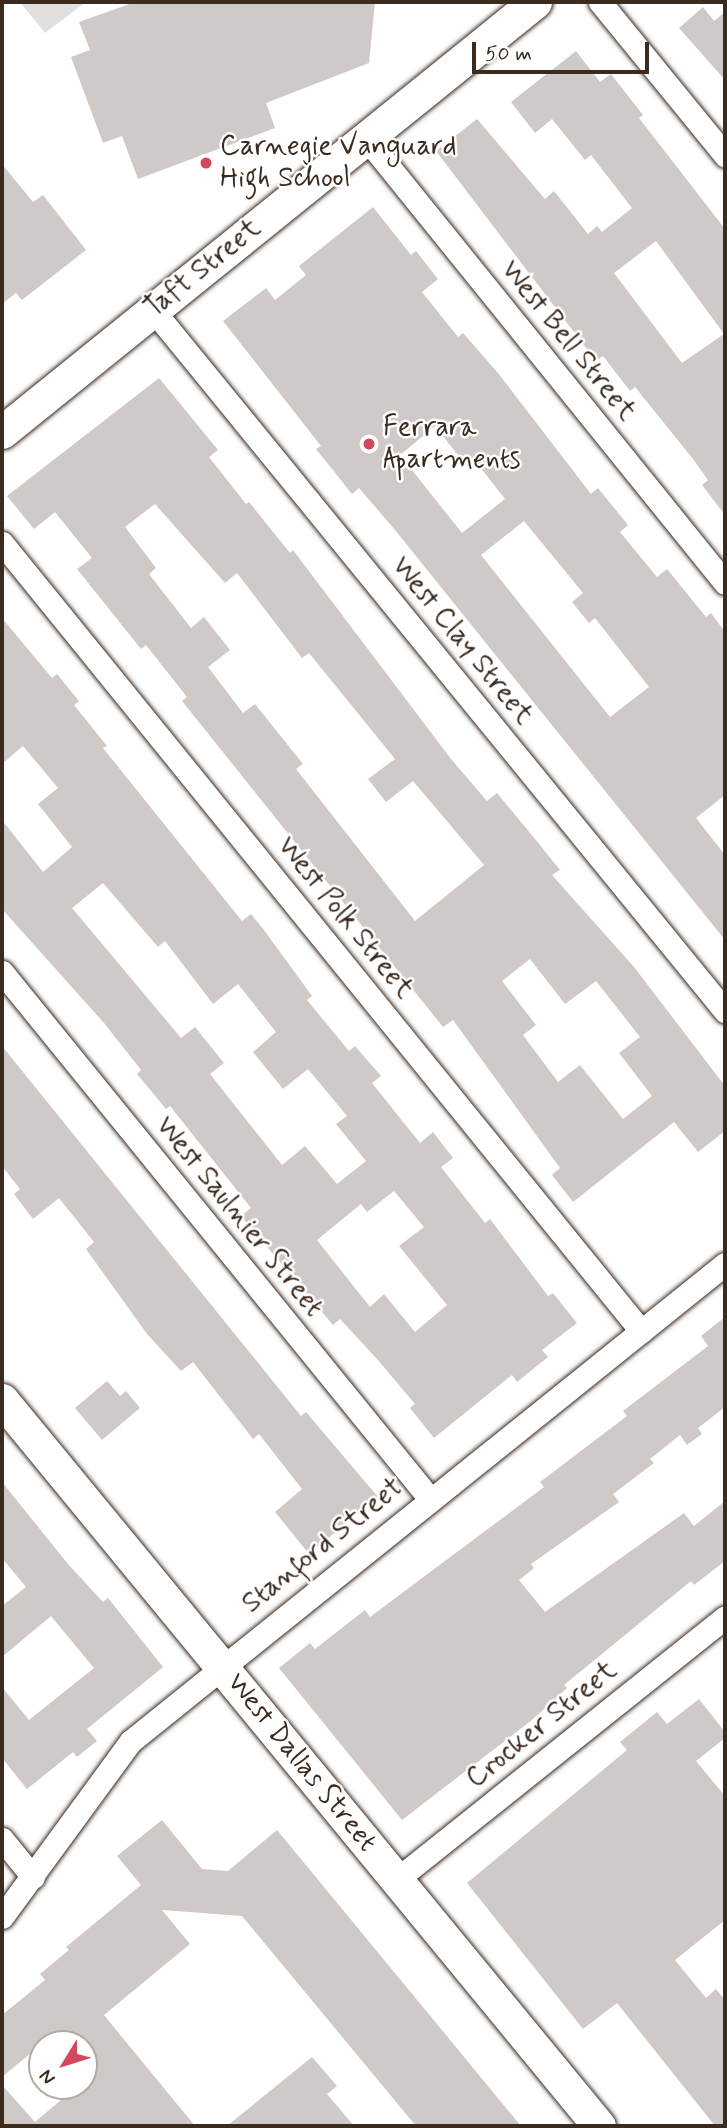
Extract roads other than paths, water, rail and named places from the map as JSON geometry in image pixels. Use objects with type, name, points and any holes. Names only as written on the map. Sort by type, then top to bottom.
[{"type":"main road","name":"Taft Street","points":[[2,432],[535,2]]},
{"type":"main road","name":"West Dallas Street","points":[[2,1400],[599,2126]]},
{"type":"street","points":[[600,2],[725,155]]},
{"type":"street","name":"West Bell Street","points":[[365,137],[725,583]]},
{"type":"street","name":"West Clay Street","points":[[153,310],[725,1011]]},
{"type":"street","name":"West Polk Street","points":[[2,543],[641,1331]]},
{"type":"street","name":"West Saulnier Street","points":[[2,972],[430,1499]]},
{"type":"street","name":"Stanford Street","points":[[2,1917],[131,1741],[222,1665],[725,1264]]},
{"type":"street","name":"Crocker Street","points":[[396,1880],[725,1617]]},
{"type":"street","points":[[2,1839],[33,1877]]},
{"type":"place","name":"Carnegie Vanguard High School","points":[[206,163]]},
{"type":"place","name":"Ferrara Apartments","points":[[369,444]]}]
